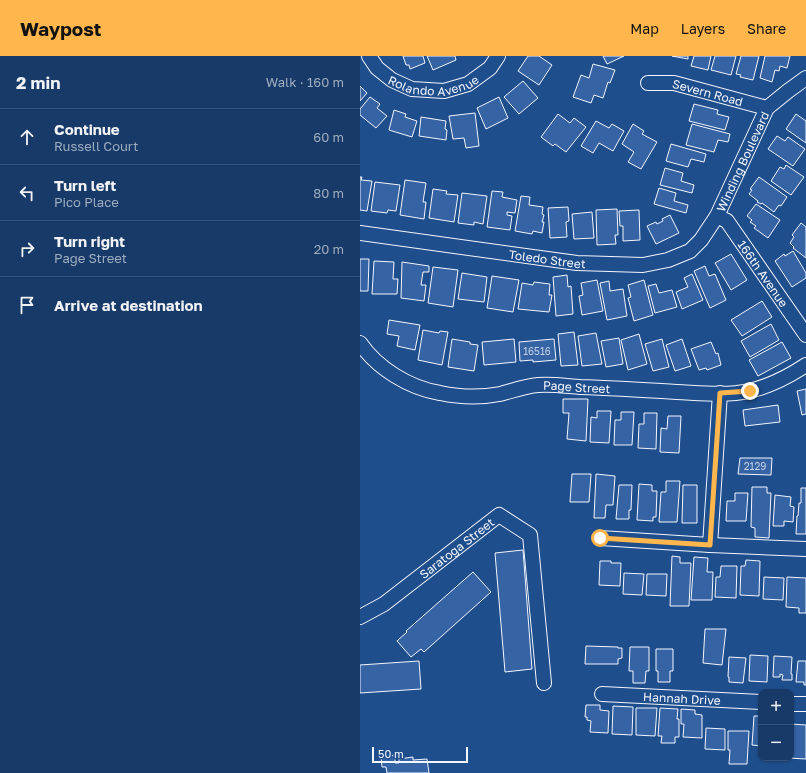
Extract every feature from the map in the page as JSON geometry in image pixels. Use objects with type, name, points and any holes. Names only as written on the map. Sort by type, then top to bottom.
[{"type":"street","name":"Rolando Avenue","points":[[369,56],[377,68],[392,80],[412,90],[444,91],[468,84],[490,68],[498,56]]},
{"type":"street","name":"Winding Boulevard","points":[[717,216],[767,108],[788,90],[806,78]]},
{"type":"street","name":"Severn Road","points":[[648,83],[674,83],[767,108]]},
{"type":"street","name":"Toledo Street","points":[[360,233],[577,263],[643,265],[668,260],[690,251],[701,240],[717,216]]},
{"type":"street","name":"166th Avenue","points":[[717,216],[727,221],[806,335]]},
{"type":"street","name":"Page Street","points":[[360,343],[366,352],[383,367],[418,387],[438,393],[476,397],[538,386],[634,389],[708,394],[740,392],[769,385],[789,376],[806,364]]},
{"type":"street","points":[[710,545],[720,393]]},
{"type":"street","name":"Saratoga Street","points":[[360,617],[390,599],[499,514],[530,535],[544,683]]},
{"type":"street","points":[[600,538],[806,549]]},
{"type":"street","name":"Hannah Drive","points":[[602,694],[758,702]]},
{"type":"street","points":[[794,704],[806,704]]},
{"type":"building","points":[[403,56],[423,56],[425,63],[410,69],[409,65],[406,65]]},
{"type":"building","points":[[427,56],[455,56],[456,60],[433,70]]},
{"type":"building","points":[[528,56],[539,56],[552,65],[539,85],[518,71]]},
{"type":"building","points":[[603,56],[624,56],[607,64]]},
{"type":"building","points":[[672,56],[688,56],[688,59]]},
{"type":"building","points":[[694,56],[711,56],[708,70],[691,66]]},
{"type":"building","points":[[715,56],[736,56],[731,75],[711,70]]},
{"type":"building","points":[[741,56],[759,56],[753,80],[740,77],[741,75],[736,74]]},
{"type":"building","points":[[765,56],[790,56],[787,68],[780,66],[779,71],[775,70],[772,82],[760,78]]},
{"type":"building","points":[[593,64],[615,70],[610,83],[608,82],[603,98],[594,95],[591,103],[573,97],[581,75],[589,78]]},
{"type":"building","points":[[523,81],[538,98],[519,114],[504,97]]},
{"type":"building","points":[[360,86],[367,93],[360,101]]},
{"type":"building","points":[[370,97],[380,104],[377,108],[387,116],[376,128],[360,115],[360,109]]},
{"type":"building","points":[[499,97],[508,118],[486,129],[477,108]]},
{"type":"building","points":[[694,104],[718,110],[717,114],[729,117],[725,130],[689,121]]},
{"type":"building","points":[[394,110],[406,114],[405,117],[417,121],[412,137],[389,130]]},
{"type":"building","points":[[475,113],[479,146],[466,148],[464,138],[453,139],[449,116]]},
{"type":"building","points":[[558,114],[570,123],[574,118],[586,127],[566,152],[555,144],[553,146],[541,137]]},
{"type":"building","points":[[796,114],[806,121],[806,143],[786,129]]},
{"type":"building","points":[[421,117],[446,121],[446,140],[419,136]]},
{"type":"building","points":[[596,121],[609,128],[612,124],[624,131],[613,151],[599,143],[593,153],[581,146]]},
{"type":"building","points":[[633,124],[644,131],[642,134],[657,142],[641,169],[628,162],[634,152],[622,144]]},
{"type":"building","points":[[692,124],[730,134],[728,142],[718,140],[714,152],[686,145]]},
{"type":"building","points":[[777,136],[785,141],[788,137],[805,149],[793,166],[768,149]]},
{"type":"building","points":[[671,144],[706,154],[704,162],[691,159],[688,167],[666,161]]},
{"type":"building","points":[[786,165],[804,177],[791,195],[771,181],[780,167],[784,169]]},
{"type":"building","points":[[665,168],[683,173],[681,181],[694,185],[692,193],[660,185]]},
{"type":"building","points":[[360,177],[362,177],[361,180],[372,181],[367,211],[360,210]]},
{"type":"building","points":[[759,177],[787,197],[781,206],[779,205],[774,212],[762,203],[757,202],[758,201],[749,194],[752,190],[750,189]]},
{"type":"building","points":[[405,180],[426,183],[423,202],[426,202],[424,219],[400,215]]},
{"type":"building","points":[[375,182],[400,185],[396,211],[388,210],[387,213],[371,211]]},
{"type":"building","points":[[659,188],[676,193],[674,201],[688,205],[686,213],[654,204]]},
{"type":"building","points":[[433,189],[447,191],[446,194],[458,195],[454,222],[429,218]]},
{"type":"building","points":[[492,191],[503,192],[502,197],[517,200],[515,213],[507,212],[507,215],[512,216],[510,230],[487,227]]},
{"type":"building","points":[[462,193],[487,196],[483,224],[474,222],[474,225],[458,223]]},
{"type":"building","points":[[521,196],[530,197],[529,205],[543,207],[542,214],[544,215],[542,222],[544,222],[542,233],[533,231],[532,234],[515,231]]},
{"type":"building","points":[[756,204],[780,220],[768,238],[754,228],[756,226],[750,222],[752,220],[747,216]]},
{"type":"building","points":[[568,207],[569,221],[566,222],[567,237],[550,238],[548,208]]},
{"type":"building","points":[[617,209],[618,235],[615,235],[616,244],[597,245],[596,210]]},
{"type":"building","points":[[639,210],[640,240],[623,241],[623,226],[620,226],[619,211]]},
{"type":"building","points":[[592,212],[594,238],[574,239],[572,214]]},
{"type":"building","points":[[670,215],[679,233],[656,244],[647,226],[656,222],[657,224],[663,221],[662,219]]},
{"type":"building","points":[[801,223],[806,227],[806,258],[793,248],[794,247],[790,243],[794,237],[792,235]]},
{"type":"building","points":[[793,251],[806,273],[806,278],[792,287],[775,261],[784,254],[785,256]]},
{"type":"building","points":[[731,254],[747,280],[731,290],[715,263]]},
{"type":"building","points":[[360,259],[369,259],[368,291],[360,291]]},
{"type":"building","points":[[374,261],[394,262],[393,279],[398,279],[397,294],[372,294]]},
{"type":"building","points":[[402,262],[429,266],[429,272],[423,272],[421,285],[426,285],[424,301],[401,298]]},
{"type":"building","points":[[705,266],[709,276],[715,274],[726,300],[710,308],[694,271]]},
{"type":"building","points":[[433,267],[458,270],[453,307],[428,303]]},
{"type":"building","points":[[462,273],[487,277],[484,302],[458,299]]},
{"type":"building","points":[[692,274],[703,300],[682,309],[676,292],[688,287],[684,278]]},
{"type":"building","points":[[567,275],[568,287],[571,286],[573,314],[556,316],[553,277]]},
{"type":"building","points":[[492,276],[519,280],[513,312],[487,308]]},
{"type":"building","points":[[597,280],[603,311],[582,315],[579,296],[583,295],[581,283]]},
{"type":"building","points":[[644,280],[653,315],[634,321],[628,298],[631,297],[628,285]]},
{"type":"building","points":[[609,281],[610,291],[623,289],[627,316],[607,320],[600,283]]},
{"type":"building","points":[[534,282],[550,284],[549,295],[552,295],[549,312],[518,309],[522,283],[533,285]]},
{"type":"building","points":[[656,284],[659,293],[672,290],[677,307],[655,313],[648,286]]},
{"type":"building","points":[[762,301],[772,317],[742,336],[731,320]]},
{"type":"building","points":[[389,320],[420,325],[415,350],[397,346],[399,336],[387,334]]},
{"type":"building","points":[[771,324],[779,340],[750,357],[741,341]]},
{"type":"building","points":[[423,330],[439,333],[440,331],[448,332],[442,365],[418,360]]},
{"type":"building","points":[[574,332],[578,365],[561,366],[558,334]]},
{"type":"building","points":[[596,333],[602,364],[582,366],[578,336]]},
{"type":"building","points":[[639,334],[647,364],[628,370],[621,340]]},
{"type":"building","points":[[619,338],[623,364],[606,367],[601,341]]},
{"type":"building","points":[[452,339],[478,345],[474,371],[448,367]]},
{"type":"building","points":[[514,339],[516,362],[484,365],[482,342]]},
{"type":"building","points":[[554,339],[556,360],[533,362],[533,360],[520,361],[519,342]]},
{"type":"building","points":[[662,339],[669,367],[653,371],[645,344]]},
{"type":"building","points":[[682,339],[691,366],[675,371],[666,345]]},
{"type":"building","points":[[711,342],[716,354],[718,353],[721,365],[707,370],[706,368],[699,370],[691,349]]},
{"type":"building","points":[[782,342],[791,358],[758,376],[749,360]]},
{"type":"building","points":[[806,389],[806,414],[802,415],[797,391]]},
{"type":"building","points":[[563,399],[588,399],[586,441],[567,439],[569,413],[563,413]]},
{"type":"building","points":[[778,405],[780,422],[745,426],[743,410]]},
{"type":"building","points":[[597,411],[611,411],[609,443],[590,442],[591,417],[597,418]]},
{"type":"building","points":[[621,412],[634,412],[632,445],[614,445],[615,420],[621,420]]},
{"type":"building","points":[[644,413],[657,413],[656,449],[638,448],[639,424],[644,424]]},
{"type":"building","points":[[668,416],[681,416],[679,453],[660,452],[661,428],[667,429]]},
{"type":"building","points":[[740,458],[772,458],[771,475],[738,474]]},
{"type":"building","points":[[572,474],[591,474],[589,502],[570,502]]},
{"type":"building","points":[[596,474],[615,476],[613,505],[606,505],[605,518],[594,518]]},
{"type":"building","points":[[666,481],[680,481],[677,522],[659,522],[661,492],[666,492]]},
{"type":"building","points":[[639,484],[652,485],[652,491],[657,491],[656,517],[653,517],[653,521],[637,520]]},
{"type":"building","points":[[619,485],[632,485],[631,510],[629,510],[629,519],[616,519]]},
{"type":"building","points":[[683,485],[697,485],[697,523],[682,523]]},
{"type":"building","points":[[752,487],[767,487],[767,493],[771,493],[769,538],[755,537],[755,528],[751,527]]},
{"type":"building","points":[[801,488],[806,488],[806,534],[796,534],[799,503],[801,503]]},
{"type":"building","points":[[735,493],[748,493],[746,521],[726,521],[727,501],[735,501]]},
{"type":"building","points":[[775,495],[791,497],[790,506],[794,507],[793,522],[784,521],[784,526],[773,526]]},
{"type":"building","points":[[523,550],[532,669],[505,672],[495,553]]},
{"type":"building","points":[[672,556],[680,557],[680,563],[691,563],[689,606],[670,606]]},
{"type":"building","points":[[694,557],[708,558],[707,572],[713,572],[712,600],[691,600]]},
{"type":"building","points":[[746,560],[760,561],[759,596],[740,595],[741,566],[745,566]]},
{"type":"building","points":[[600,561],[621,563],[620,586],[599,585]]},
{"type":"building","points":[[721,566],[737,566],[736,598],[715,597],[716,577],[720,577]]},
{"type":"building","points":[[473,572],[491,592],[424,652],[421,649],[411,657],[397,641],[407,632],[406,631]]},
{"type":"building","points":[[624,573],[644,574],[642,595],[623,594]]},
{"type":"building","points":[[647,574],[667,574],[666,596],[646,595]]},
{"type":"building","points":[[764,577],[784,578],[783,600],[763,599]]},
{"type":"building","points":[[787,577],[806,578],[806,613],[799,613],[799,608],[786,607]]},
{"type":"building","points":[[705,629],[726,629],[722,665],[703,663]]},
{"type":"building","points":[[586,646],[622,648],[622,658],[618,659],[618,664],[585,664]]},
{"type":"building","points":[[630,647],[649,647],[649,671],[646,671],[645,683],[633,683],[633,671],[629,671]]},
{"type":"building","points":[[656,649],[673,649],[673,671],[670,671],[670,682],[658,682],[658,671],[656,671]]},
{"type":"building","points":[[750,655],[768,656],[767,682],[749,681]]},
{"type":"building","points":[[774,656],[792,657],[792,680],[782,680],[783,675],[780,674],[780,677],[773,677]]},
{"type":"building","points":[[729,657],[746,658],[743,683],[729,682]]},
{"type":"building","points":[[419,661],[421,689],[360,693],[360,665]]},
{"type":"building","points":[[798,661],[806,661],[806,685],[804,685],[804,682],[796,682]]},
{"type":"building","points":[[586,705],[600,705],[600,710],[609,711],[608,733],[590,732],[591,721],[587,720],[587,717],[585,717]]},
{"type":"building","points":[[613,706],[633,707],[632,735],[612,734]]},
{"type":"building","points":[[636,708],[657,708],[655,736],[636,735]]},
{"type":"building","points":[[660,708],[678,709],[677,719],[679,719],[679,737],[675,737],[675,743],[661,743],[662,736],[658,736]]},
{"type":"building","points":[[681,709],[695,710],[695,714],[702,715],[702,738],[683,737],[684,724],[681,724]]},
{"type":"building","points":[[754,716],[758,716],[758,746],[752,745]]},
{"type":"building","points":[[794,724],[806,725],[806,759],[794,758]]},
{"type":"building","points":[[706,728],[725,729],[725,750],[705,749]]},
{"type":"building","points":[[728,731],[749,731],[747,764],[729,764],[730,750],[728,750]]},
{"type":"building","points":[[395,755],[395,763],[399,763],[399,759],[413,757],[413,760],[427,759],[429,773],[387,773],[386,767],[382,767],[381,757]]},
{"type":"route","points":[[600,538],[710,545],[720,393],[750,391]]}]
